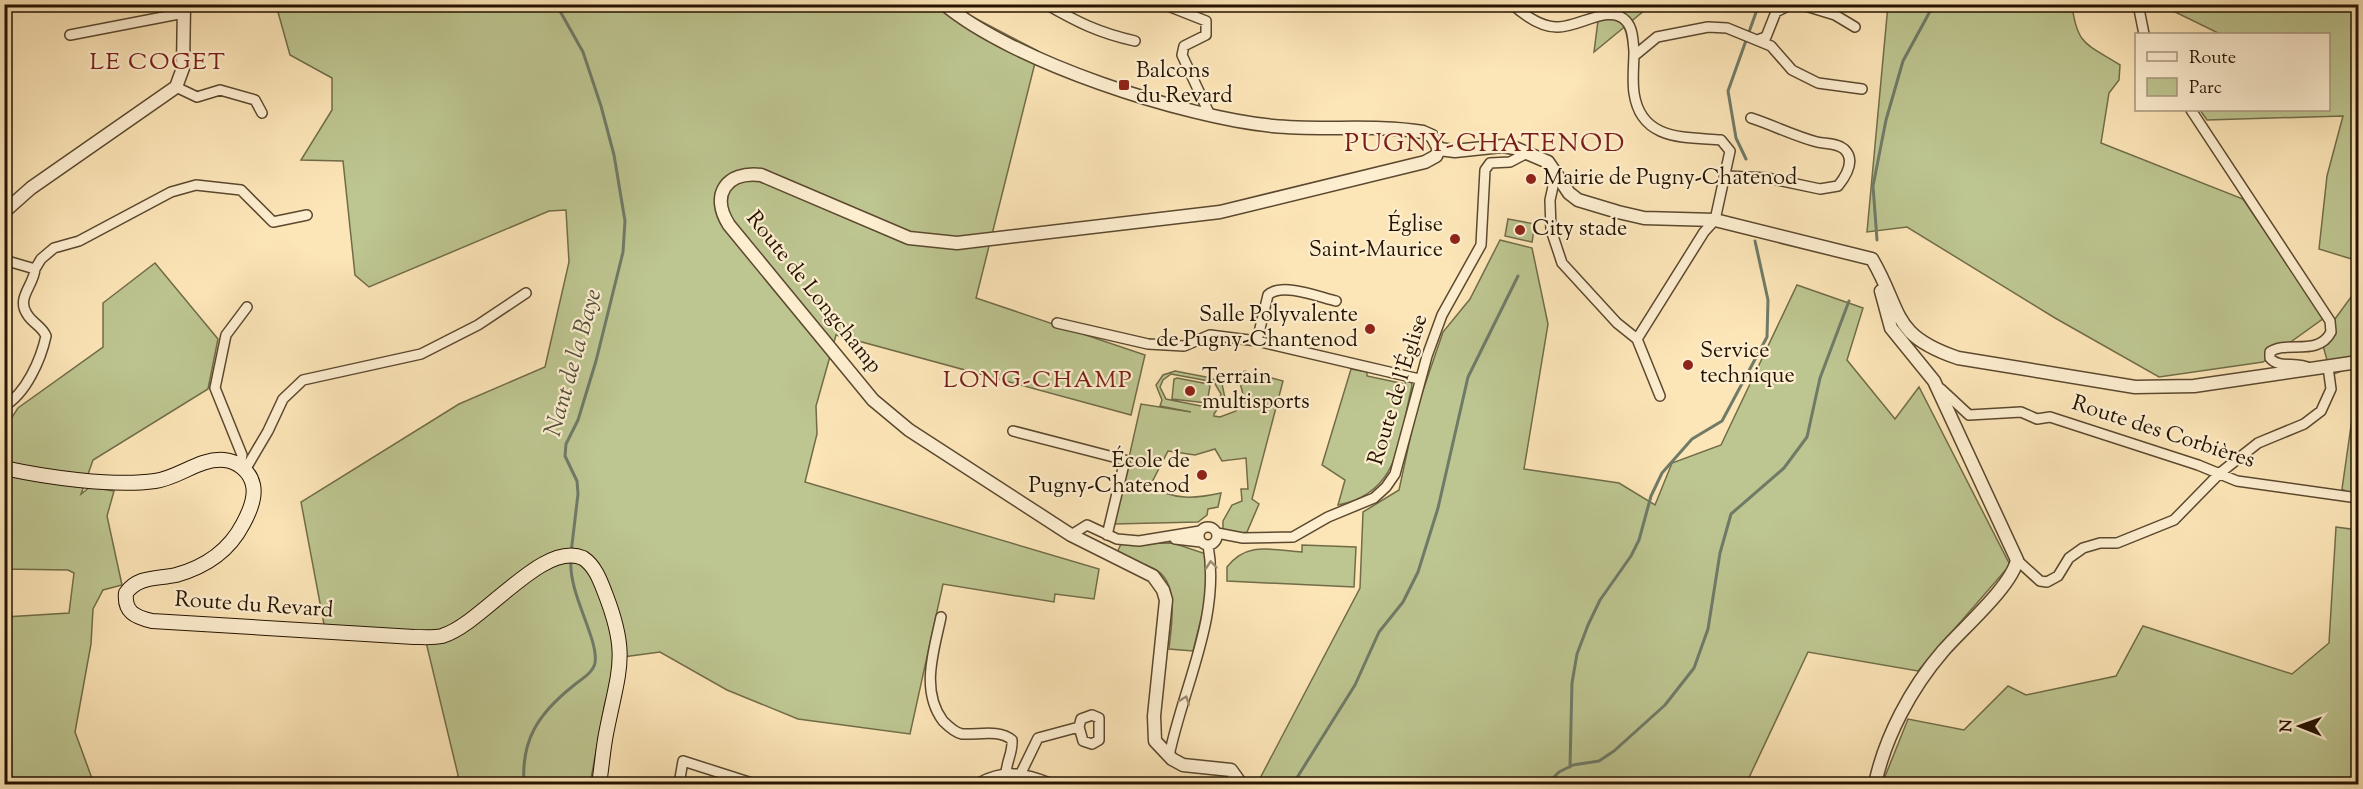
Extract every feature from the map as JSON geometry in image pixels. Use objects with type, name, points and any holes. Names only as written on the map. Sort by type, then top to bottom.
[{"type":"main road","points":[[4,468],[84,479],[141,482],[169,478],[210,461],[230,461],[242,468]]},
{"type":"main road","name":"Route du Revard","points":[[242,468],[252,482],[252,502],[248,516],[232,541],[205,564],[174,575],[135,583],[126,593],[125,601],[132,614],[152,621],[414,638],[442,636],[468,622],[527,575],[560,557],[571,555],[584,558],[600,581],[618,632],[621,652],[621,669],[603,747],[599,784]]},
{"type":"street","points":[[944,4],[990,35],[1037,58],[1131,93],[1209,113],[1269,125],[1307,129],[1412,130],[1432,136],[1439,149],[1455,151],[1502,146],[1529,152],[1548,162],[1569,193],[1578,200],[1644,218],[1715,220],[1872,259],[1894,310],[1908,331],[1932,349],[1958,358],[2135,387],[2194,386],[2358,362]]},
{"type":"street","points":[[1046,4],[1082,26],[1106,35],[1135,41]]},
{"type":"street","points":[[1163,4],[1206,21],[1206,34],[1184,46],[1182,55],[1209,113]]},
{"type":"street","points":[[1512,4],[1539,22],[1557,28],[1575,26],[1604,14],[1621,16],[1628,22],[1633,38],[1635,101],[1647,121],[1672,137],[1724,142],[1730,152],[1727,176],[1715,220],[1704,232],[1637,339]]},
{"type":"street","points":[[1756,38],[1766,38],[1776,12],[1792,4]]},
{"type":"street","points":[[1798,4],[1835,15],[1855,27]]},
{"type":"street","points":[[2138,4],[2144,33]]},
{"type":"street","points":[[4,212],[13,201],[176,87],[183,68],[184,9],[114,28],[70,35]]},
{"type":"street","points":[[1634,56],[1657,37],[1708,27],[1740,32],[1756,38],[1771,46],[1792,70],[1830,87],[1862,89]]},
{"type":"street","points":[[176,87],[197,97],[220,90],[255,100],[262,112]]},
{"type":"street","points":[[2192,111],[2330,321],[2331,332],[2324,340],[2308,347],[2277,349],[2270,352],[2272,361],[2304,365],[2310,370]]},
{"type":"street","points":[[1727,176],[1768,178],[1820,189],[1838,186],[1847,174],[1850,159],[1845,150],[1751,118]]},
{"type":"street","name":"Route de Longchamp","points":[[1169,756],[1155,741],[1154,732],[1166,600],[1163,590],[1153,576],[1076,538],[909,430],[873,400],[729,225],[720,206],[720,199],[726,185],[746,175],[767,176],[909,238],[957,243],[1220,212],[1425,162],[1436,156],[1439,149]]},
{"type":"street","name":"Route de l'Église","points":[[1210,540],[1293,537],[1381,492],[1395,474],[1419,379],[1442,315],[1481,245],[1485,170],[1490,163],[1510,162],[1529,152]]},
{"type":"street","points":[[1556,173],[1550,200],[1551,230],[1562,263],[1617,322],[1637,339],[1660,396]]},
{"type":"street","points":[[4,406],[11,403],[30,376],[44,348],[46,336],[43,329],[27,316],[24,308],[25,293],[41,259],[54,248],[80,241],[171,192],[196,185],[241,190],[273,222],[307,215]]},
{"type":"street","points":[[4,260],[35,269]]},
{"type":"street","points":[[1878,269],[1884,307],[1891,328],[1934,381],[2018,560],[2040,581],[2052,580],[2069,558],[2083,548],[2100,543],[2117,543],[2174,520],[2220,473],[2258,443],[2298,427],[2321,411],[2331,389],[2328,367]]},
{"type":"street","points":[[1257,341],[1268,296],[1272,291],[1285,290],[1336,301]]},
{"type":"street","points":[[242,468],[268,430],[282,399],[303,380],[421,354],[478,325],[526,293]]},
{"type":"street","points":[[242,468],[242,455],[214,388],[226,335],[247,307]]},
{"type":"street","points":[[1057,322],[1148,344],[1184,346],[1210,335],[1257,341],[1419,379]]},
{"type":"street","name":"Route des Corbières","points":[[1934,381],[1956,405],[1969,415],[2021,412],[2037,419],[2050,417],[2220,473],[2237,481],[2358,498]]},
{"type":"street","points":[[1013,431],[1125,460],[1107,535]]},
{"type":"street","points":[[1076,538],[1087,525],[1117,539],[1139,541],[1169,538],[1210,527],[1212,585],[1189,691],[1174,733],[1169,756],[1183,765],[1231,770],[1241,784]]},
{"type":"street","points":[[1200,531],[1210,540]]},
{"type":"street","points":[[1169,538],[1210,540]]},
{"type":"street","points":[[1875,784],[1885,749],[1923,677],[1942,652],[1994,596],[2016,567],[2018,560]]},
{"type":"street","points":[[941,617],[930,674],[935,710],[946,724],[959,734],[1005,735],[1012,740],[1013,750],[1006,766],[1006,774]]},
{"type":"street","points":[[1020,775],[1038,738],[1078,727]]},
{"type":"street","points":[[679,784],[683,761],[755,784]]},
{"type":"street","points":[[980,784],[1006,774],[1020,775],[1048,784]]},
{"type":"green space","points":[[276,5],[950,5],[1038,51],[976,298],[1145,355],[1131,415],[836,335],[816,406],[817,434],[805,482],[1099,569],[1094,599],[1055,594],[1054,602],[943,584],[910,734],[798,719],[727,690],[660,652],[623,657],[605,703],[590,784],[456,784],[458,775],[426,642],[326,635],[301,502],[459,404],[545,367],[569,262],[566,210],[549,211],[369,287],[355,275],[343,161],[301,160],[332,110],[332,78],[290,55]]},
{"type":"green space","points":[[1600,5],[1651,5],[1594,52]]},
{"type":"green space","points":[[1888,5],[2072,5],[2077,29],[2081,36],[2092,48],[2120,65],[2119,80],[2109,93],[2101,143],[2243,199],[2324,318],[2263,362],[2159,377],[2055,318],[1907,227],[1867,232]]},
{"type":"green space","points":[[2161,5],[2358,5],[2358,261],[2319,249],[2327,176],[2343,116],[2207,120],[2201,111],[2330,111],[2330,33],[2218,33]]},
{"type":"green space","name":"City stade","points":[[1508,219],[1535,224],[1532,242],[1505,236]]},
{"type":"green space","points":[[1500,240],[1532,248],[1548,324],[1524,469],[1619,483],[1655,505],[1672,463],[1721,445],[1797,285],[1863,308],[1847,360],[1895,419],[1919,387],[2010,565],[1918,671],[1808,652],[1746,784],[1257,784],[1360,588],[1363,512],[1399,490],[1416,411],[1443,332],[1470,299]]},
{"type":"green space","points":[[155,263],[218,339],[208,389],[93,460],[81,494],[90,487],[114,491],[107,516],[122,585],[103,590],[93,609],[91,644],[75,732],[94,784],[5,784],[5,617],[69,613],[74,573],[68,570],[5,569],[5,428],[18,408],[103,347],[103,303]]},
{"type":"green space","points":[[2358,264],[2358,365],[2331,375],[2321,338],[2357,289]]},
{"type":"green space","points":[[1351,369],[1367,372],[1367,376],[1405,384],[1406,378],[1411,379],[1412,386],[1399,443],[1386,476],[1374,489],[1359,499],[1338,505],[1345,480],[1322,465]]},
{"type":"green space","points":[[1175,371],[1211,378],[1222,384],[1225,398],[1214,414],[1220,417],[1236,411],[1243,394],[1238,376],[1245,371],[1283,381],[1252,499],[1259,504],[1247,532],[1229,535],[1223,529],[1223,521],[1232,505],[1242,501],[1241,489],[1248,489],[1246,458],[1222,461],[1215,449],[1195,455],[1168,451],[1150,486],[1167,494],[1184,497],[1221,493],[1218,507],[1208,509],[1207,515],[1198,522],[1114,524],[1141,404],[1191,412],[1160,406],[1162,400],[1156,385],[1163,375]],"holes":[[[1171,374],[1214,382],[1221,394],[1219,402],[1211,408],[1166,399],[1160,387],[1163,380]]]},
{"type":"green space","name":"Terrain multisports","points":[[1174,379],[1208,384],[1210,386],[1207,403],[1172,399]]},
{"type":"green space","points":[[2353,412],[2358,413],[2358,499],[2342,489]]},
{"type":"green space","points":[[2336,527],[2358,530],[2358,784],[1882,784],[1908,719],[1964,730],[2008,686],[2026,695],[2116,676],[2143,626],[2292,674],[2329,643]]},
{"type":"green space","points":[[1173,543],[1206,554],[1210,583],[1193,651],[1169,649],[1172,606],[1171,595],[1164,576],[1142,563],[1116,555],[1121,544]]},
{"type":"green space","points":[[1302,545],[1356,547],[1354,587],[1227,581],[1227,567],[1243,553],[1261,549],[1302,552]]},
{"type":"waterway","name":"Nant de la Baye","points":[[556,4],[583,52],[601,106],[614,155],[625,221],[623,252],[596,361],[578,420],[566,444],[565,456],[577,481],[578,494],[571,553]]},
{"type":"waterway","points":[[1746,159],[1736,138],[1728,91],[1759,4]]},
{"type":"waterway","points":[[1877,240],[1873,186],[1886,120],[1903,61],[1934,4]]},
{"type":"waterway","points":[[1570,767],[1572,683],[1577,654],[1588,625],[1600,600],[1631,556],[1639,540],[1651,496],[1662,473],[1692,439],[1722,421],[1767,337],[1768,300],[1755,241]]},
{"type":"waterway","points":[[1293,784],[1355,685],[1379,632],[1403,602],[1418,572],[1438,508],[1468,377],[1518,276]]},
{"type":"waterway","points":[[1547,784],[1559,772],[1573,765],[1599,761],[1614,751],[1665,705],[1694,668],[1708,629],[1720,553],[1731,514],[1784,468],[1807,437],[1820,378],[1849,301]]},
{"type":"waterway","name":"Nant de la Baye","points":[[524,784],[525,754],[534,729],[550,707],[589,673],[595,663],[593,641],[574,587],[571,560]]},
{"type":"place","name":"Balcons du Revard","points":[[1124,85]]},
{"type":"place","name":"Mairie de Pugny-Chatenod","points":[[1531,179]]},
{"type":"place","name":"City stade","points":[[1520,230]]},
{"type":"place","name":"Église Saint-Maurice","points":[[1455,239]]},
{"type":"place","name":"Salle Polyvalente de Pugny-Chantenod","points":[[1370,329]]},
{"type":"place","name":"Service technique","points":[[1688,365]]},
{"type":"place","name":"Terrain multisports","points":[[1190,391]]},
{"type":"place","name":"École de Pugny-Chatenod","points":[[1202,475]]},
{"type":"district","name":"LE COGET","points":[[158,63]]},
{"type":"district","name":"PUGNY-CHATENOD","points":[[1485,144]]},
{"type":"district","name":"LONG-CHAMP","points":[[1038,381]]}]
